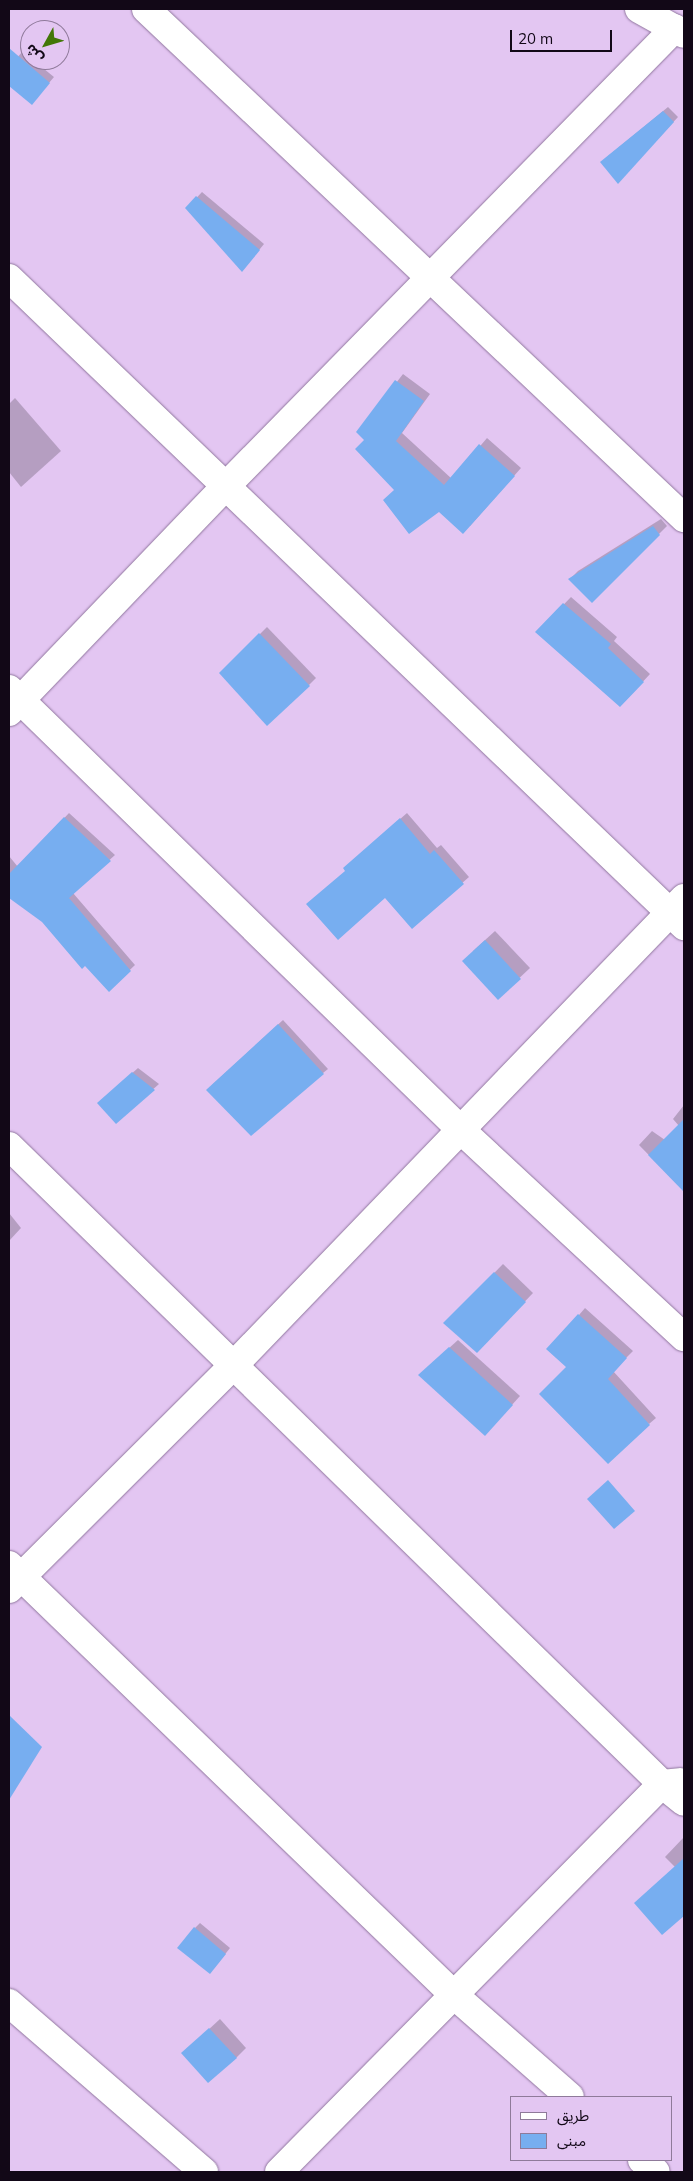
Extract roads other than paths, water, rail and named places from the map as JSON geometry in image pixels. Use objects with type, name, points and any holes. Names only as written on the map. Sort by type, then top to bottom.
[{"type":"street","points":[[146,9],[684,518]]},
{"type":"street","points":[[639,9],[679,31],[430,278],[12,701],[462,1131],[684,1336]]},
{"type":"street","points":[[9,278],[226,486],[680,912],[462,1131],[233,1366],[13,1577],[454,1995],[569,2096]]},
{"type":"street","points":[[9,1146],[233,1366],[673,1783],[684,1802]]},
{"type":"street","points":[[279,2172],[454,1995],[673,1783]]},
{"type":"street","points":[[9,2003],[204,2172]]},
{"type":"street","points":[[643,2161],[656,2172]]}]
